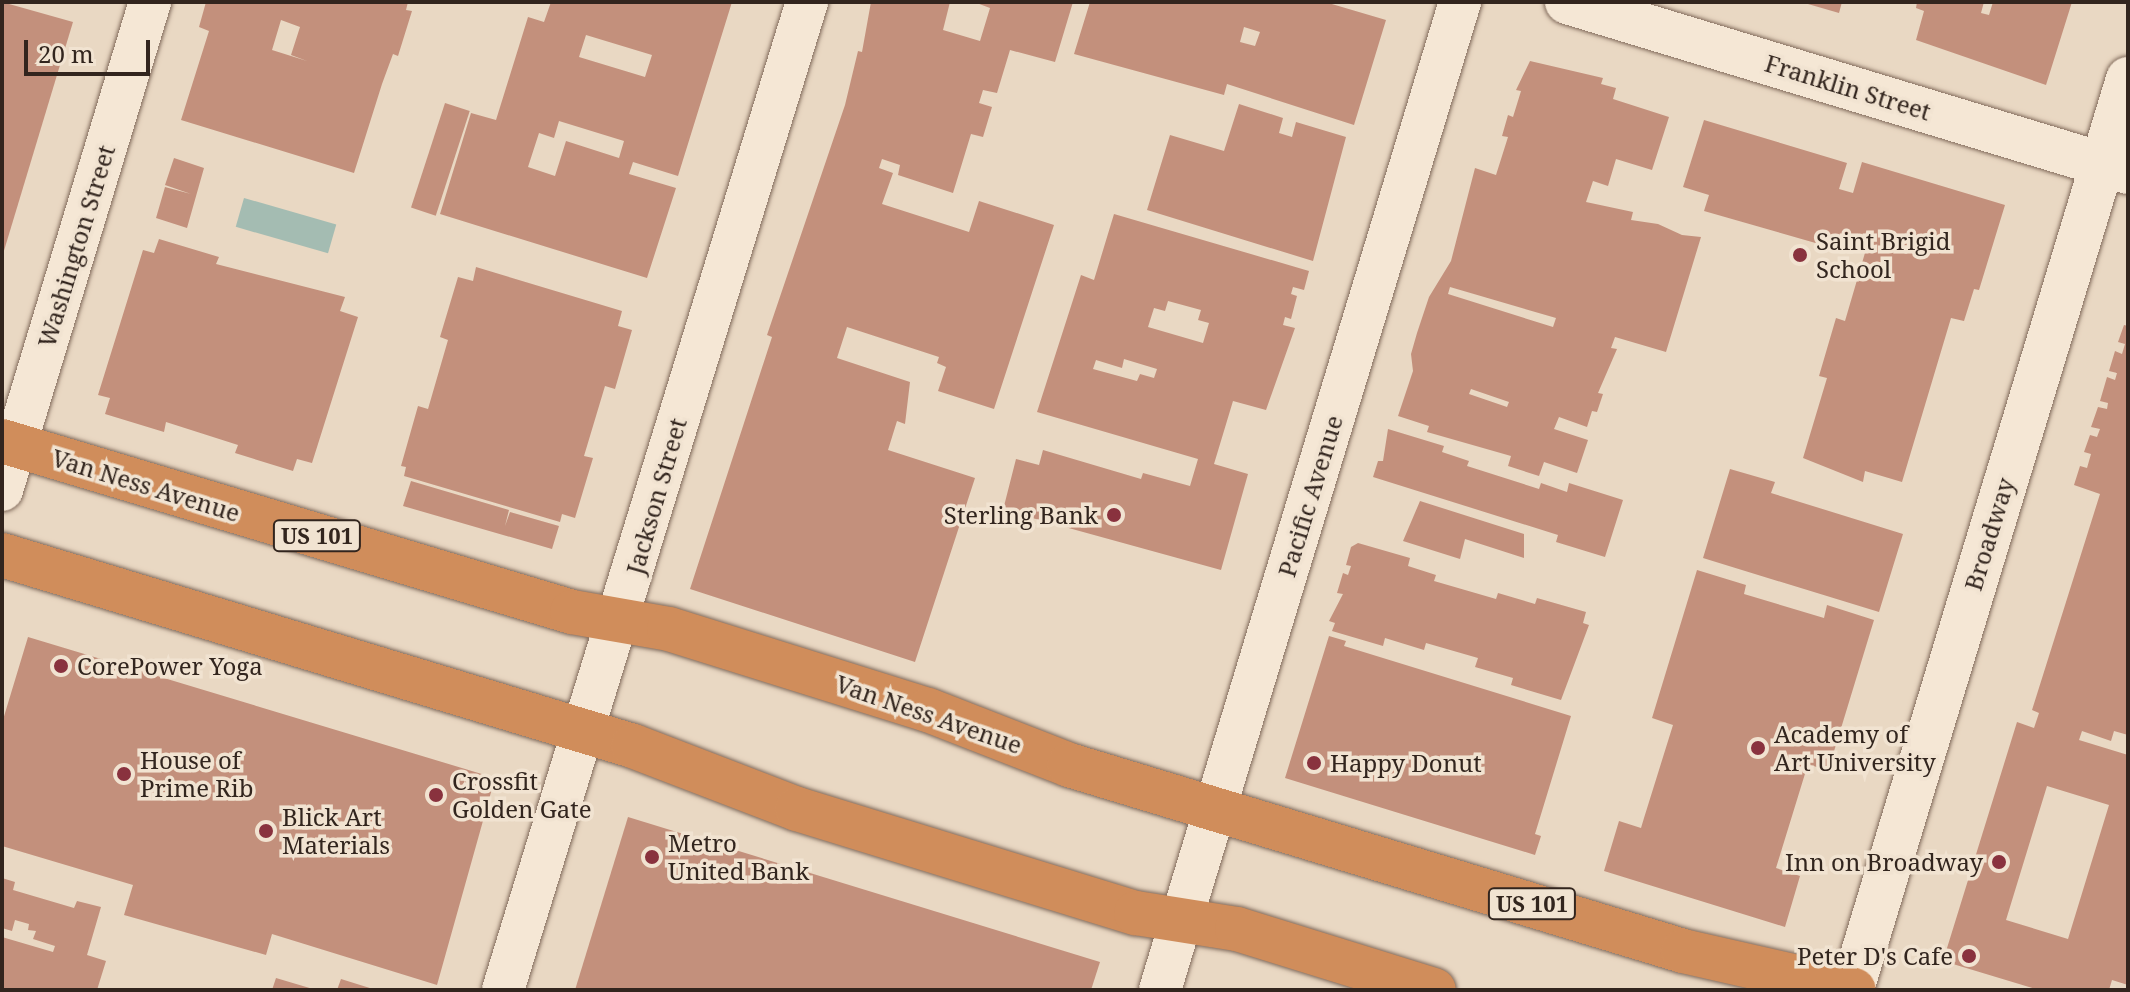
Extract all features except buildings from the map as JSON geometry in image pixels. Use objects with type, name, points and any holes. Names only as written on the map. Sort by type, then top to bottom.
[{"type":"highway","name":"Van Ness Avenue","points":[[9,443],[572,612],[669,629],[928,710],[1069,765],[1683,951],[1853,990]]},
{"type":"highway","points":[[2,555],[585,731],[797,809],[1136,913],[1237,929],[1434,990]]},
{"type":"street","name":"Washington Street","points":[[2,490],[9,443],[150,2]]},
{"type":"street","name":"Jackson Street","points":[[503,990],[807,2]]},
{"type":"street","name":"Pacific Avenue","points":[[1160,990],[1460,2]]},
{"type":"street","name":"Franklin Street","points":[[1567,2],[2115,168]]},
{"type":"street","name":"Broadway","points":[[1853,990],[2115,168],[2128,79]]},
{"type":"shaded area","points":[[244,198],[336,224],[328,253],[236,227]]},
{"type":"place","name":"Saint Brigid School","points":[[1800,255]]},
{"type":"place","name":"Sterling Bank","points":[[1114,515]]},
{"type":"place","name":"CorePower Yoga","points":[[61,666]]},
{"type":"place","name":"Academy of Art University","points":[[1758,748]]},
{"type":"place","name":"Happy Donut","points":[[1314,763]]},
{"type":"place","name":"House of Prime Rib","points":[[124,774]]},
{"type":"place","name":"Crossfit Golden Gate","points":[[436,795]]},
{"type":"place","name":"Blick Art Materials","points":[[266,831]]},
{"type":"place","name":"Metro United Bank","points":[[652,857]]},
{"type":"place","name":"Inn on Broadway","points":[[1999,862]]},
{"type":"place","name":"Peter D's Cafe","points":[[1969,956]]}]
